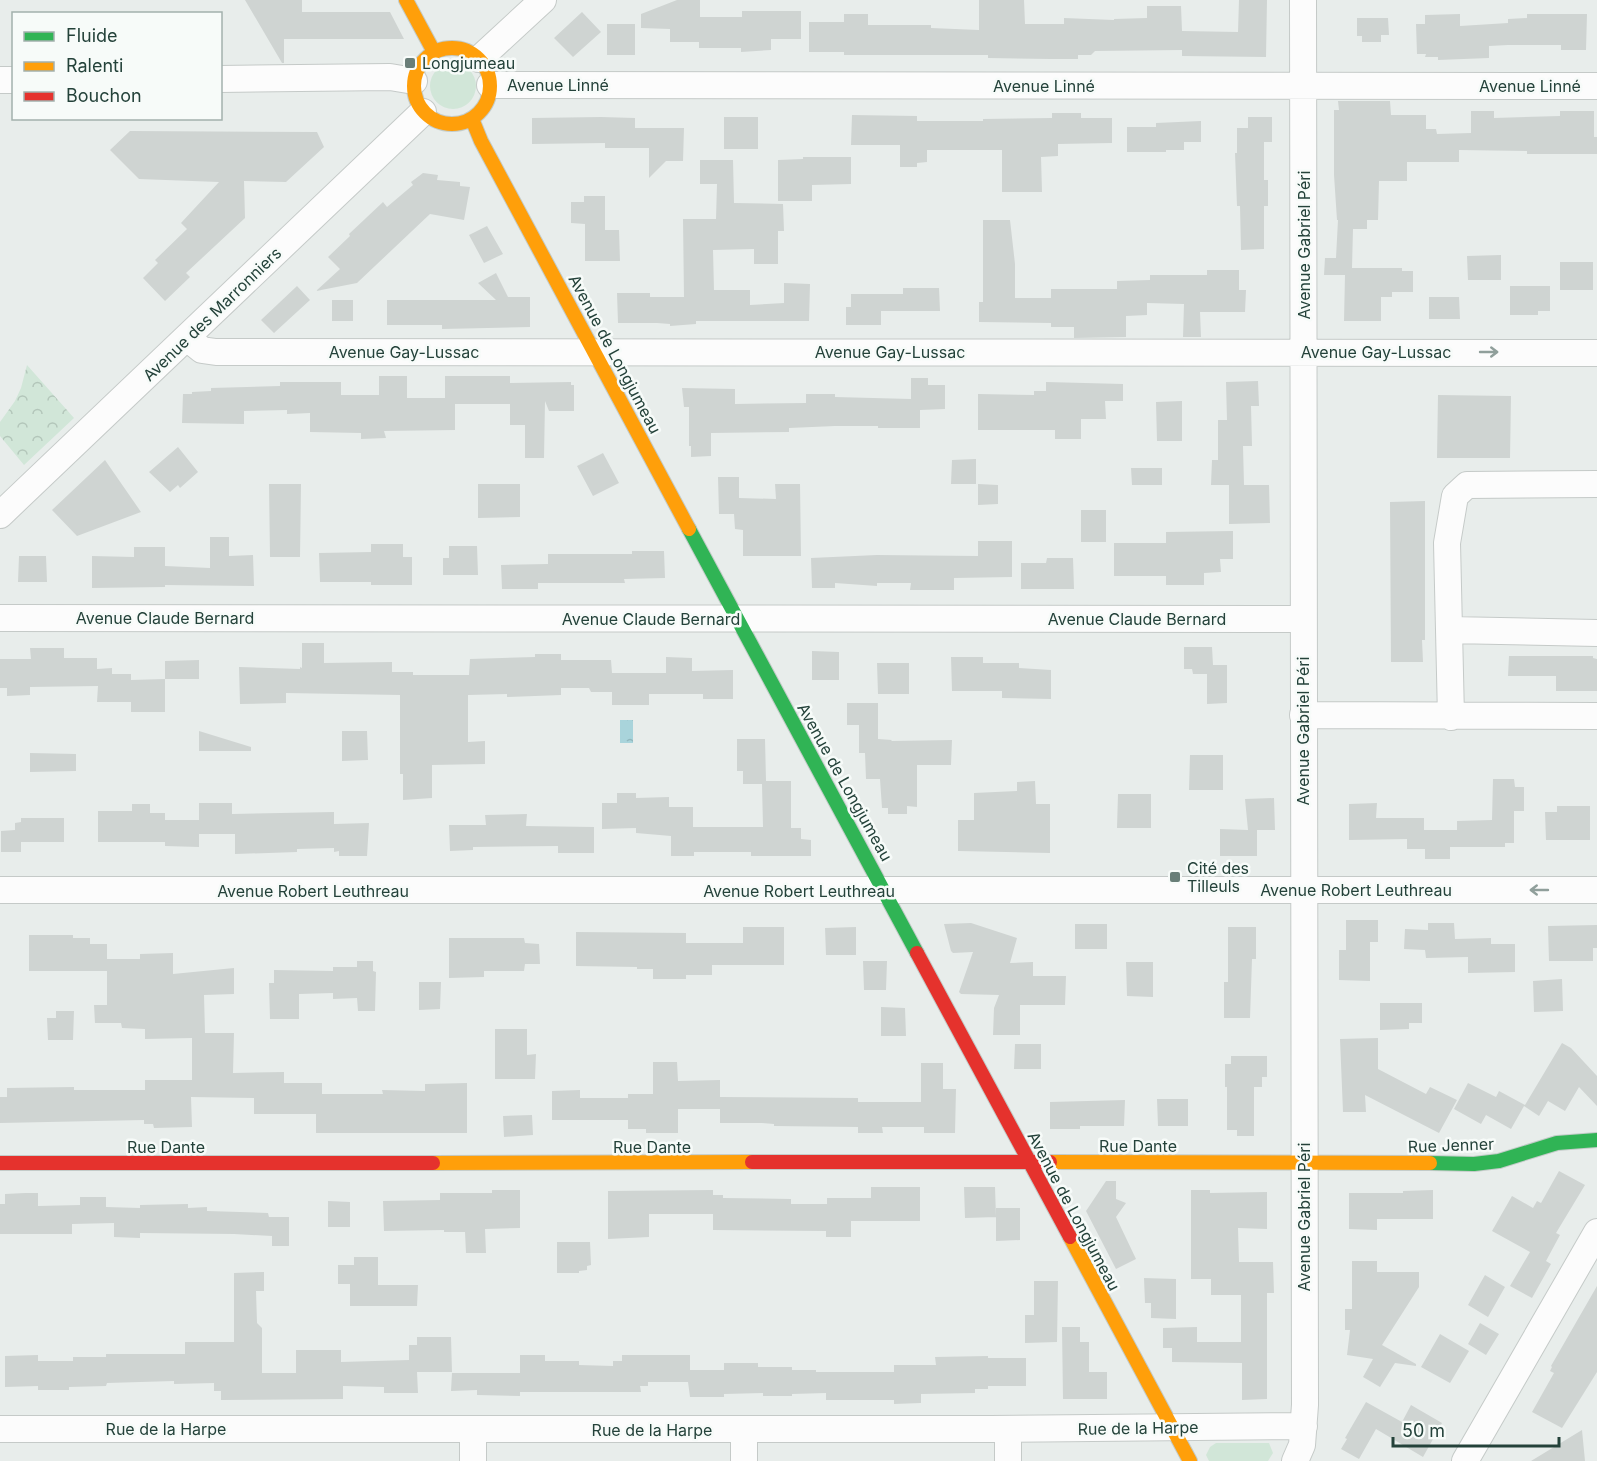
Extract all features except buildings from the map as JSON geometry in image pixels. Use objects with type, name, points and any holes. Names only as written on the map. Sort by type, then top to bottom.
[{"type":"street","points":[[406,0],[434,52]]},
{"type":"street","points":[[479,59],[543,0]]},
{"type":"street","name":"Avenue Gabriel Péri","points":[[1294,1461],[1302,1445],[1304,1426],[1303,0]]},
{"type":"street","points":[[446,48],[458,48],[479,59],[489,75],[490,85],[486,105],[472,119],[460,124],[446,124],[434,120],[423,112],[414,92],[414,81],[421,64],[434,52],[446,48]]},
{"type":"street","points":[[222,79],[390,77],[414,81]]},
{"type":"street","name":"Avenue Linné","points":[[490,85],[1597,86]]},
{"type":"street","name":"Avenue des Marronniers","points":[[0,514],[423,112]]},
{"type":"street","name":"Avenue de Longjumeau","points":[[472,119],[481,141],[1190,1461]]},
{"type":"street","name":"Avenue Gay-Lussac","points":[[187,338],[202,350],[216,352],[1597,353]]},
{"type":"street","points":[[1451,717],[1448,543],[1455,495],[1467,485],[1597,484]]},
{"type":"street","name":"Avenue Claude Bernard","points":[[0,618],[1302,619]]},
{"type":"street","points":[[1449,630],[1597,633]]},
{"type":"street","points":[[1303,715],[1597,716]]},
{"type":"street","name":"Avenue Robert Leuthreau","points":[[0,890],[1597,890]]},
{"type":"street","name":"Rue Jenner","points":[[1304,1162],[1474,1164],[1499,1161],[1557,1143],[1597,1140]]},
{"type":"street","name":"Rue Dante","points":[[0,1163],[1304,1162]]},
{"type":"street","points":[[1465,1461],[1597,1232]]},
{"type":"street","name":"Rue de la Harpe","points":[[0,1429],[744,1430],[1304,1426]]},
{"type":"street","points":[[1008,1429],[1008,1461]]},
{"type":"street","points":[[472,1430],[473,1461]]},
{"type":"street","points":[[744,1430],[744,1461]]},
{"type":"green space","points":[[453,63],[469,70],[476,86],[469,102],[453,109],[437,102],[430,86],[437,70]]},
{"type":"green space","points":[[27,365],[74,418],[24,465],[0,436],[0,422],[15,401]]},
{"type":"green space","points":[[1216,1443],[1269,1443],[1273,1453],[1268,1461],[1209,1461],[1206,1455],[1210,1447]]},
{"type":"water","points":[[620,720],[633,720],[633,743],[620,743]]},
{"type":"traffic: fast","points":[[689,529],[917,953]]},
{"type":"traffic: fast","points":[[1430,1163],[1474,1164],[1499,1161],[1557,1143],[1597,1140]]},
{"type":"traffic: slow","points":[[406,0],[434,52]]},
{"type":"traffic: slow","points":[[452,48],[467,51],[479,59],[487,71],[490,86],[487,101],[479,113],[467,121],[452,124],[437,121],[425,113],[417,101],[414,86],[417,71],[425,59],[437,51],[452,48]]},
{"type":"traffic: slow","points":[[472,119],[481,141],[689,529]]},
{"type":"traffic: slow","points":[[433,1163],[752,1162]]},
{"type":"traffic: slow","points":[[1050,1162],[1430,1163]]},
{"type":"traffic: slow","points":[[1070,1237],[1190,1461]]},
{"type":"traffic: jam","points":[[917,953],[1070,1237]]},
{"type":"traffic: jam","points":[[752,1162],[1050,1162]]},
{"type":"traffic: jam","points":[[0,1163],[433,1163]]},
{"type":"place","name":"Longjumeau","points":[[410,63]]},
{"type":"place","name":"Cité des Tilleuls","points":[[1175,877]]}]
